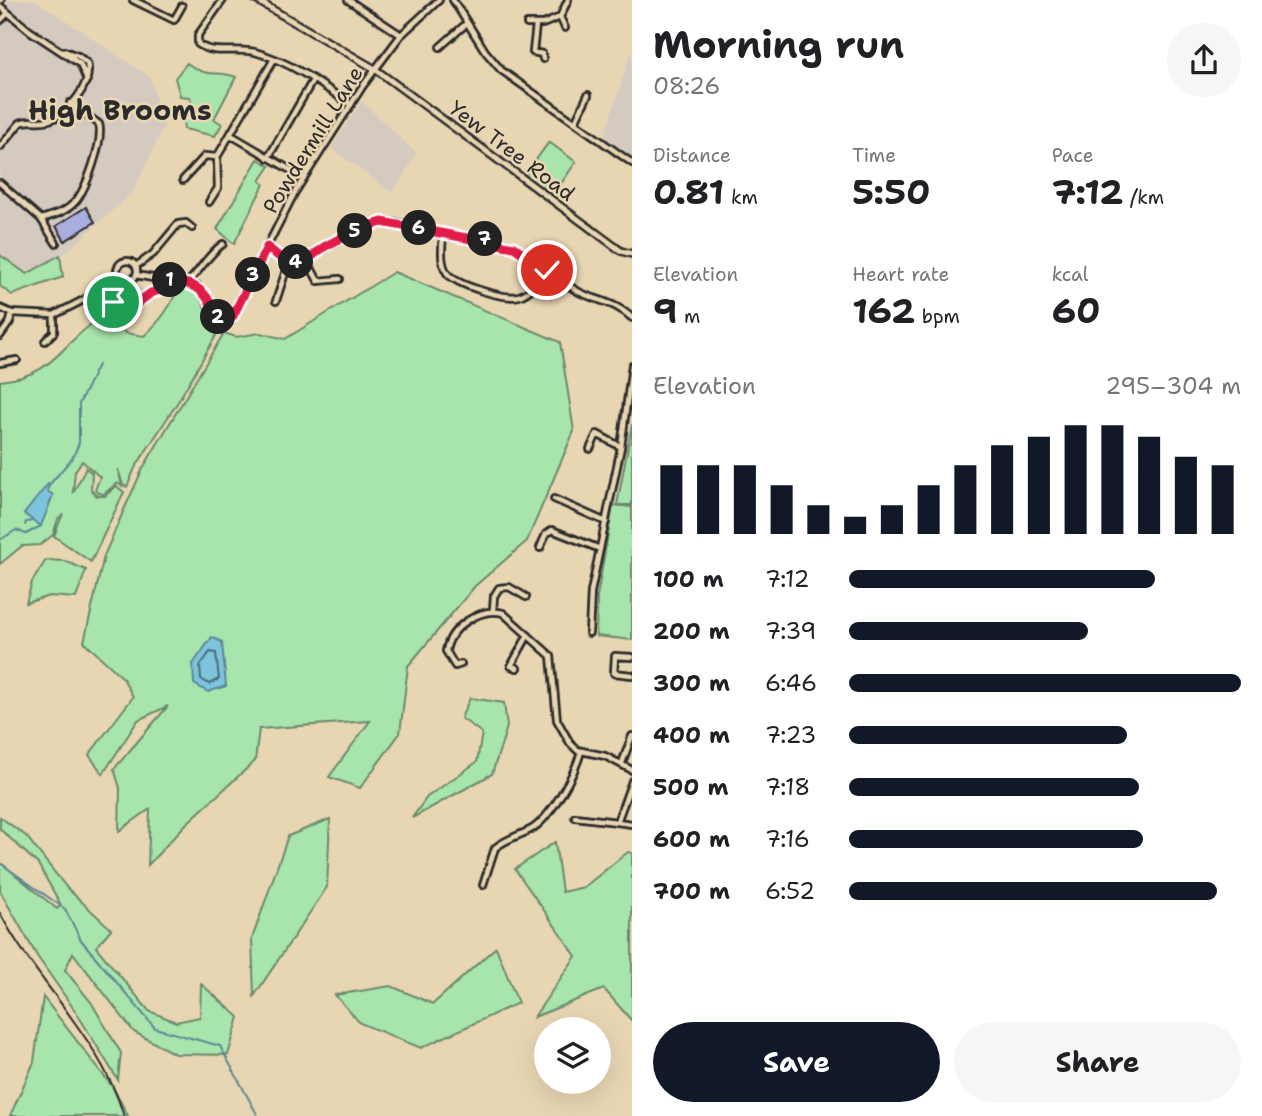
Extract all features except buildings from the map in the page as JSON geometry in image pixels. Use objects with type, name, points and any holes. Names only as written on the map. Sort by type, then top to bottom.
[{"type":"street","points":[[133,0],[174,20],[182,6]]},
{"type":"street","points":[[223,0],[196,38],[196,42],[207,50],[244,50],[274,59],[314,79],[351,105]]},
{"type":"street","name":"Yew Tree Road","points":[[256,0],[375,69],[621,251],[632,254]]},
{"type":"street","points":[[348,0],[401,35]]},
{"type":"street","name":"Powdermill Lane","points":[[188,282],[198,286],[222,323],[233,316],[303,178],[375,69],[401,35],[439,0]]},
{"type":"street","points":[[453,0],[501,70],[632,163]]},
{"type":"street","points":[[527,24],[536,25],[560,17],[568,0]]},
{"type":"street","points":[[0,6],[64,51],[87,63],[88,81],[83,91],[59,116],[51,120],[20,123],[0,147]]},
{"type":"street","points":[[0,21],[8,13]]},
{"type":"street","points":[[560,17],[565,28]]},
{"type":"street","points":[[440,47],[467,23]]},
{"type":"street","points":[[536,25],[533,52],[542,54],[543,59]]},
{"type":"street","points":[[209,202],[218,188],[217,157],[274,59]]},
{"type":"street","points":[[268,158],[314,79]]},
{"type":"street","points":[[575,122],[588,95]]},
{"type":"street","points":[[41,219],[61,213],[76,201],[100,139],[101,130],[95,118],[70,103]]},
{"type":"street","points":[[230,135],[303,178]]},
{"type":"street","points":[[183,180],[205,156],[217,157]]},
{"type":"street","points":[[0,183],[41,219],[56,243]]},
{"type":"street","points":[[135,266],[153,254],[184,220],[192,228]]},
{"type":"street","points":[[288,264],[307,260],[324,247],[356,230],[382,222],[408,225],[443,235],[482,239],[514,247],[579,292],[622,307],[632,318]]},
{"type":"street","points":[[443,235],[442,254],[447,272],[457,282],[499,295],[519,296],[533,287],[547,270]]},
{"type":"street","points":[[116,274],[126,282],[136,275],[188,282],[209,256],[223,244]]},
{"type":"street","points":[[267,247],[288,264]]},
{"type":"street","points":[[202,252],[209,256]]},
{"type":"street","points":[[307,260],[318,281],[340,279]]},
{"type":"street","points":[[0,308],[12,313],[54,315],[101,291],[116,274],[121,262],[131,262],[135,266],[136,275]]},
{"type":"street","points":[[276,301],[288,264]]},
{"type":"street","points":[[113,302],[136,304],[151,293],[166,288],[170,280]]},
{"type":"street","points":[[0,335],[10,322],[12,313]]},
{"type":"street","points":[[45,341],[54,332],[54,315]]},
{"type":"street","points":[[0,363],[17,360]]},
{"type":"street","points":[[589,634],[591,592],[621,447],[632,365]]},
{"type":"street","points":[[590,449],[597,433],[621,447]]},
{"type":"street","points":[[554,499],[606,522]]},
{"type":"street","points":[[540,548],[546,534],[552,530],[600,549]]},
{"type":"street","points":[[493,610],[494,596],[499,588],[509,587],[524,595],[525,587]]},
{"type":"street","points":[[461,664],[455,666],[446,651],[447,645],[470,618],[493,610],[503,613],[547,651],[553,661],[557,720],[570,743],[581,751],[622,763],[632,771]]},
{"type":"street","points":[[517,668],[511,666],[528,635]]},
{"type":"street","points":[[632,657],[615,656],[614,673],[632,675]]},
{"type":"street","points":[[622,763],[632,736]]},
{"type":"street","points":[[482,885],[495,848],[532,829],[544,818],[577,766],[581,751]]},
{"type":"street","points":[[617,822],[632,781]]},
{"type":"street","points":[[575,817],[632,824]]},
{"type":"shaded area","points":[[0,0],[35,0],[150,77],[164,127],[133,192],[24,290],[0,268]]},
{"type":"shaded area","points":[[632,49],[632,159],[603,140]]},
{"type":"shaded area","points":[[362,101],[417,154],[392,193],[331,148]]},
{"type":"green space","points":[[187,63],[207,73],[236,77],[214,119],[222,124],[215,136],[184,129],[182,110],[192,104],[190,97],[180,96],[175,78]]},
{"type":"green space","points":[[549,142],[576,162],[553,195],[525,175]]},
{"type":"green space","points":[[258,159],[270,166],[260,181],[264,184],[234,244],[217,229]]},
{"type":"green space","points":[[0,255],[27,274],[60,255],[63,277],[12,295],[0,286]]},
{"type":"green space","points":[[394,272],[560,342],[574,431],[527,541],[475,586],[408,666],[400,733],[360,788],[329,777],[370,721],[259,729],[255,761],[185,825],[148,865],[150,809],[119,831],[120,788],[114,769],[168,706],[138,720],[103,774],[89,755],[133,697],[123,678],[84,642],[104,556],[143,468],[224,333],[236,337],[260,333],[285,339]]},
{"type":"green space","points":[[179,284],[188,287],[199,297],[218,332],[179,400],[135,468],[127,487],[123,485],[118,469],[122,486],[117,483],[104,494],[95,490],[100,477],[82,461],[75,471],[73,493],[86,468],[92,473],[91,490],[97,496],[105,496],[116,486],[124,492],[91,562],[54,536],[62,516],[58,519],[53,535],[40,545],[22,546],[0,564],[0,381],[19,378],[46,366],[100,318],[117,323],[125,333],[144,336],[165,312]]},
{"type":"green space","points":[[632,424],[632,505],[617,505]]},
{"type":"green space","points":[[613,505],[632,507],[632,640],[596,636],[597,597]]},
{"type":"green space","points":[[46,560],[65,561],[86,570],[76,598],[49,596],[26,603],[32,582]]},
{"type":"green space","points":[[470,698],[504,703],[507,727],[492,774],[412,818],[427,797],[477,762],[482,733],[461,718]]},
{"type":"green space","points":[[0,817],[26,836],[67,888],[111,929],[96,947],[149,1011],[176,1022],[200,1017],[201,984],[239,1017],[228,1055],[175,1054],[134,1032],[73,953],[65,970],[91,1002],[121,1053],[118,1080],[37,956],[0,891],[0,862],[57,909],[61,905],[38,864],[0,829]]},
{"type":"green space","points":[[330,819],[327,887],[254,996],[252,939],[288,836]]},
{"type":"green space","points":[[555,842],[562,892],[584,887],[628,852],[632,853],[632,1021],[604,989],[534,1017],[576,956],[515,869]]},
{"type":"green space","points":[[496,947],[518,1003],[421,1048],[360,1023],[335,995],[391,986],[433,1004]]},
{"type":"green space","points":[[43,997],[114,1089],[128,1116],[10,1116],[34,1062]]},
{"type":"water","points":[[48,484],[47,491],[53,495],[41,526],[24,514]]},
{"type":"water","points":[[212,637],[222,642],[226,686],[208,692],[194,684],[193,664]]},
{"type":"waterway","points":[[50,484],[73,457],[79,443],[79,404],[98,365]]},
{"type":"waterway","points":[[25,525],[26,522],[33,521]]},
{"type":"waterway","points":[[0,540],[16,530],[26,534],[41,526]]},
{"type":"waterway","points":[[0,863],[65,909],[81,940],[155,1028],[220,1046],[258,1116]]},
{"type":"railway","points":[[0,913],[15,939],[100,1061],[124,1116]]},
{"type":"district","name":"High Brooms","points":[[120,110]]},
{"type":"route","points":[[113,302],[136,304],[151,293],[166,288],[170,280],[188,282],[198,286],[222,323],[233,316],[267,247],[288,264],[307,260],[324,247],[356,230],[382,222],[514,247],[547,270]]}]
